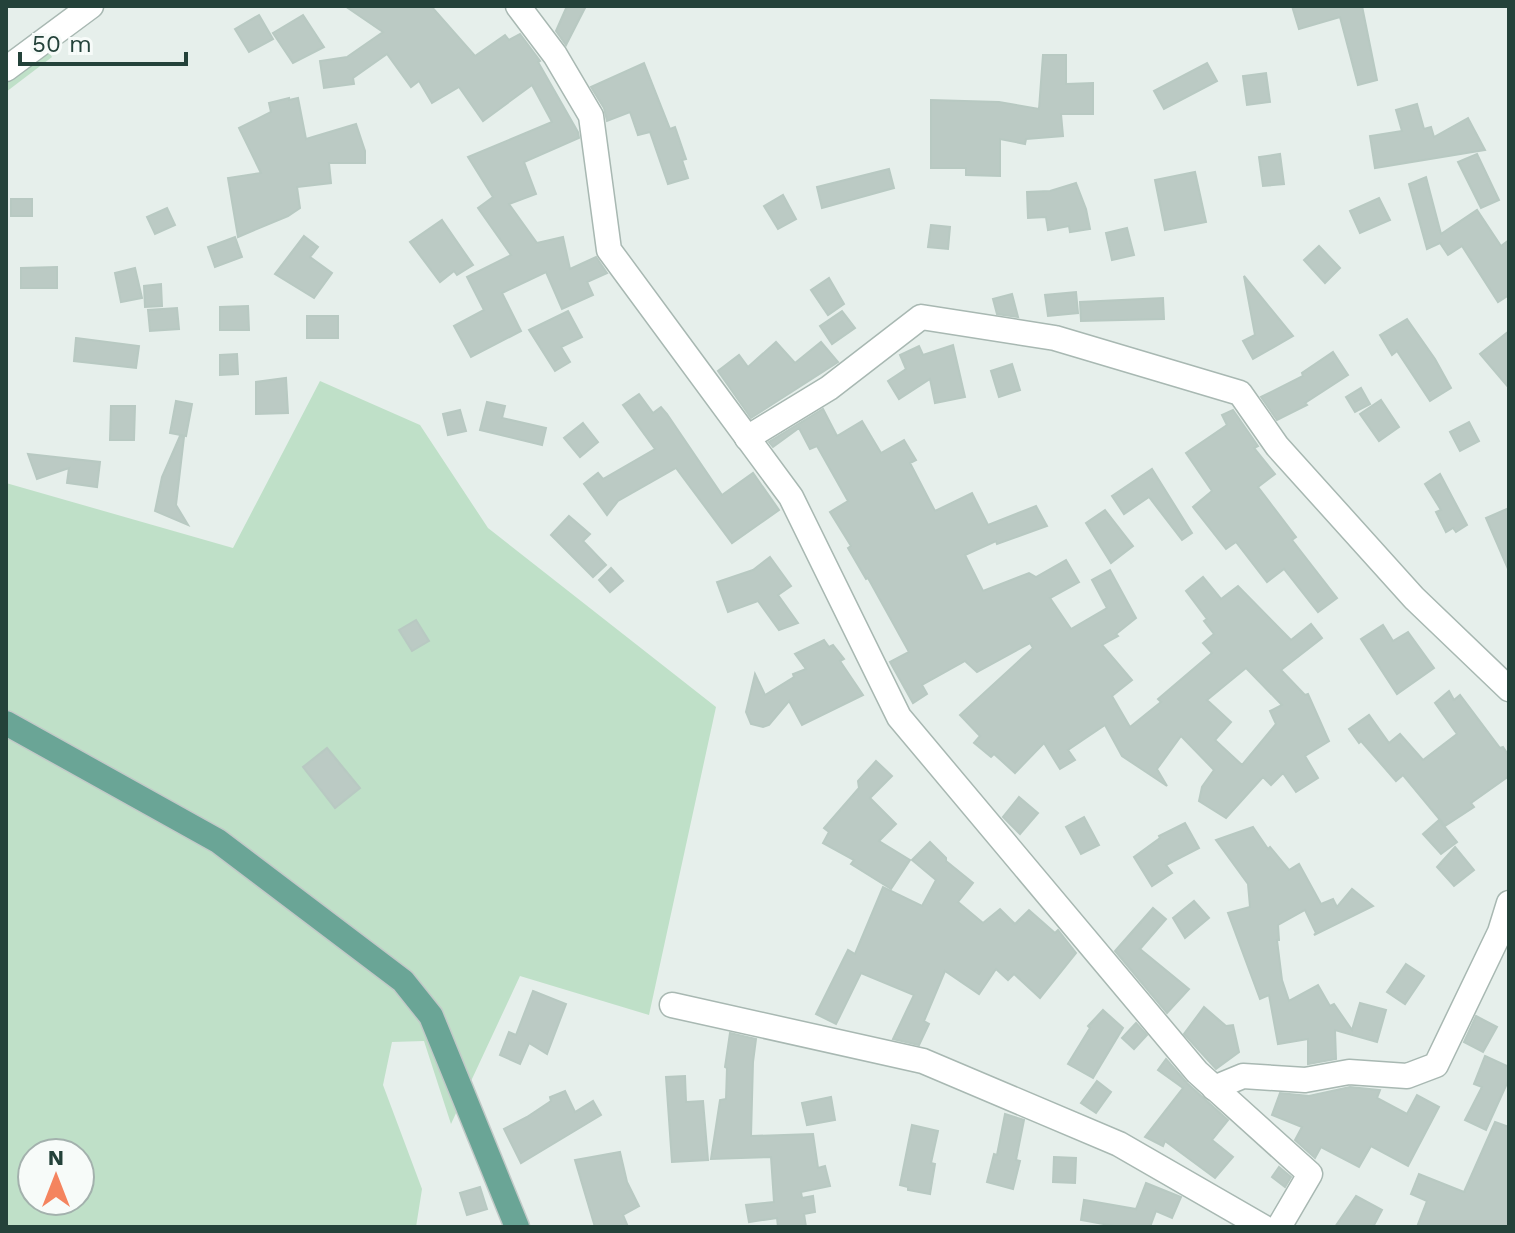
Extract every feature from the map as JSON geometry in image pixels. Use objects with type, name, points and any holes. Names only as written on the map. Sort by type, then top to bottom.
[{"type":"main road","points":[[6,723],[218,841],[403,981],[431,1016],[517,1227]]},
{"type":"street","points":[[6,69],[91,6]]},
{"type":"street","points":[[532,11],[591,116],[609,250],[791,497],[899,717],[1186,1060],[1310,1174],[1279,1227]]},
{"type":"street","points":[[747,438],[829,388],[921,317],[1055,338],[1240,393],[1277,446],[1414,598],[1509,689]]},
{"type":"street","points":[[1214,1088],[1243,1076],[1305,1080],[1349,1072],[1407,1076],[1436,1065],[1500,932],[1509,903]]},
{"type":"street","points":[[672,1005],[923,1061],[1119,1144],[1263,1227]]},
{"type":"green space","points":[[37,34],[52,57],[6,92],[6,52]]},
{"type":"green space","points":[[320,381],[420,425],[488,528],[716,707],[649,1015],[520,976],[451,1124],[424,1041],[392,1042],[383,1085],[422,1189],[416,1227],[6,1227],[6,483],[233,548]]},
{"type":"building","points":[[345,6],[431,6],[475,56],[505,35],[509,40],[520,34],[540,61],[579,138],[524,162],[536,194],[509,204],[537,243],[563,237],[570,269],[596,257],[607,273],[587,282],[593,295],[562,309],[546,272],[502,293],[521,331],[471,357],[454,326],[484,310],[467,277],[511,255],[478,208],[493,197],[468,157],[552,122],[532,85],[483,121],[459,87],[432,103],[419,81],[411,87],[387,54],[353,78],[354,84],[324,88],[320,61],[347,57],[383,32]]},
{"type":"building","points":[[567,6],[586,6],[566,45],[556,31]]},
{"type":"building","points":[[1292,6],[1362,6],[1377,80],[1358,85],[1340,17],[1299,29]]},
{"type":"building","points":[[259,15],[273,39],[249,52],[235,29]]},
{"type":"building","points":[[303,15],[324,47],[293,63],[273,33]]},
{"type":"building","points":[[1043,55],[1066,55],[1066,84],[1093,83],[1093,114],[1061,114],[1063,136],[1026,139],[1025,144],[1000,139],[1000,176],[966,175],[966,168],[931,168],[931,100],[999,102],[1039,109]]},
{"type":"building","points":[[644,63],[670,129],[675,127],[686,159],[682,160],[688,178],[668,184],[650,132],[638,135],[630,112],[607,121],[604,108],[591,87]]},
{"type":"building","points":[[1207,63],[1217,81],[1164,109],[1154,91]]},
{"type":"building","points":[[1266,73],[1270,102],[1247,105],[1243,76]]},
{"type":"building","points":[[298,98],[306,139],[356,124],[365,151],[365,163],[329,163],[331,183],[297,187],[300,208],[238,237],[228,178],[261,173],[239,128],[271,112],[269,103]]},
{"type":"building","points":[[1417,104],[1424,129],[1431,127],[1434,137],[1468,118],[1485,150],[1375,168],[1370,136],[1402,131],[1396,110]]},
{"type":"building","points":[[1280,154],[1284,184],[1263,186],[1259,157]]},
{"type":"building","points":[[1477,154],[1499,200],[1481,208],[1458,162]]},
{"type":"building","points":[[889,169],[894,188],[822,208],[817,187]]},
{"type":"building","points":[[1195,172],[1206,222],[1165,230],[1155,180]]},
{"type":"building","points":[[1426,177],[1441,234],[1477,210],[1501,246],[1509,240],[1509,295],[1498,302],[1462,246],[1448,255],[1440,243],[1427,249],[1409,184]]},
{"type":"building","points":[[1076,183],[1090,229],[1070,232],[1069,226],[1048,230],[1046,217],[1028,218],[1027,192],[1050,191]]},
{"type":"building","points":[[783,195],[796,219],[778,229],[764,206]]},
{"type":"building","points":[[1379,198],[1390,220],[1360,233],[1350,211]]},
{"type":"building","points":[[11,199],[32,199],[32,216],[11,216]]},
{"type":"building","points":[[167,208],[175,225],[155,234],[147,217]]},
{"type":"building","points":[[442,220],[473,265],[457,275],[454,271],[440,282],[410,242]]},
{"type":"building","points":[[931,225],[950,227],[948,249],[928,247]]},
{"type":"building","points":[[1127,228],[1134,255],[1112,260],[1106,233]]},
{"type":"building","points":[[304,236],[318,247],[310,257],[332,273],[314,298],[275,274]]},
{"type":"building","points":[[235,237],[242,257],[215,267],[208,247]]},
{"type":"building","points":[[1319,246],[1340,268],[1325,283],[1304,260]]},
{"type":"building","points":[[57,267],[57,288],[21,288],[21,268]]},
{"type":"building","points":[[135,268],[142,298],[121,302],[115,273]]},
{"type":"building","points":[[1244,276],[1293,336],[1253,359],[1243,341],[1255,335]]},
{"type":"building","points":[[829,278],[844,304],[828,315],[811,290]]},
{"type":"building","points":[[161,284],[162,306],[145,307],[144,286]]},
{"type":"building","points":[[1076,292],[1078,313],[1048,316],[1045,295]]},
{"type":"building","points":[[1012,294],[1018,317],[997,314],[993,299]]},
{"type":"building","points":[[1163,298],[1164,319],[1081,321],[1080,302]]},
{"type":"building","points":[[248,306],[249,330],[220,330],[220,307]]},
{"type":"building","points":[[177,308],[179,329],[150,331],[148,310]]},
{"type":"building","points":[[568,311],[582,337],[561,347],[570,362],[555,371],[529,330]]},
{"type":"building","points":[[842,311],[855,328],[832,344],[820,326]]},
{"type":"building","points":[[307,316],[338,316],[338,338],[307,338]]},
{"type":"building","points":[[1407,319],[1451,388],[1430,401],[1397,351],[1392,355],[1380,335]]},
{"type":"building","points":[[1509,331],[1509,388],[1480,354]]},
{"type":"building","points":[[76,338],[139,346],[136,368],[74,361]]},
{"type":"building","points":[[776,342],[795,363],[821,342],[838,362],[751,418],[718,371],[739,355],[748,367]]},
{"type":"building","points":[[953,345],[965,397],[935,403],[930,379],[899,399],[888,381],[906,369],[900,355],[919,346],[923,355]]},
{"type":"building","points":[[1333,352],[1348,375],[1305,403],[1307,405],[1277,420],[1261,397],[1303,376],[1302,373]]},
{"type":"building","points":[[237,354],[238,374],[220,375],[220,355]]},
{"type":"building","points":[[1012,364],[1020,390],[999,397],[991,371]]},
{"type":"building","points":[[286,378],[288,413],[256,414],[256,382]]},
{"type":"building","points":[[1361,388],[1370,404],[1355,412],[1346,397]]},
{"type":"building","points":[[639,394],[653,413],[661,407],[667,414],[722,495],[753,473],[779,510],[732,543],[676,468],[618,501],[607,515],[584,484],[598,473],[603,479],[655,449],[623,405]]},
{"type":"building","points":[[1381,400],[1399,427],[1379,441],[1360,414]]},
{"type":"building","points":[[176,401],[192,404],[186,436],[170,433]]},
{"type":"building","points":[[487,402],[505,406],[502,418],[546,428],[542,445],[480,430]]},
{"type":"building","points":[[111,406],[135,406],[134,440],[110,440]]},
{"type":"building","points":[[823,409],[837,436],[862,421],[881,453],[904,440],[916,460],[910,463],[935,511],[972,493],[988,525],[1036,506],[1047,526],[997,544],[996,541],[965,555],[983,591],[1029,573],[1036,577],[1066,560],[1079,582],[1050,598],[1071,629],[1107,608],[1092,580],[1110,570],[1136,618],[1116,634],[1118,636],[1102,645],[1132,680],[1112,696],[1130,727],[1212,653],[1203,643],[1214,634],[1186,591],[1203,577],[1221,599],[1238,586],[1291,640],[1311,624],[1322,638],[1281,670],[1305,695],[1308,694],[1329,741],[1305,756],[1318,778],[1296,792],[1283,773],[1271,785],[1263,777],[1226,818],[1199,801],[1202,787],[1214,770],[1181,736],[1157,769],[1167,786],[1122,756],[1105,725],[1068,750],[1075,760],[1060,769],[1044,743],[1015,773],[994,754],[991,757],[974,743],[980,736],[960,715],[1033,648],[1030,643],[977,672],[965,661],[922,685],[927,694],[913,703],[890,662],[909,652],[830,512],[848,501],[817,446],[810,449],[799,428],[773,447],[769,442]],"holes":[[[1246,668],[1282,705],[1270,711],[1276,724],[1242,765],[1215,740],[1231,722],[1207,700]]]},
{"type":"building","points":[[460,410],[466,431],[448,435],[443,414]]},
{"type":"building","points":[[1233,410],[1258,446],[1254,448],[1275,474],[1258,487],[1296,537],[1292,540],[1337,598],[1318,612],[1284,569],[1267,582],[1236,542],[1226,549],[1193,507],[1212,491],[1186,453],[1227,425],[1222,415]]},
{"type":"building","points":[[1469,422],[1479,441],[1460,451],[1450,432]]},
{"type":"building","points":[[583,423],[598,442],[580,457],[564,438]]},
{"type":"building","points":[[180,436],[184,437],[176,505],[188,525],[155,511],[162,477]]},
{"type":"building","points":[[28,454],[100,462],[97,487],[67,483],[69,468],[37,479]]},
{"type":"building","points":[[1152,469],[1192,533],[1182,540],[1149,497],[1124,514],[1112,496]]},
{"type":"building","points":[[1440,474],[1467,525],[1456,532],[1453,528],[1446,532],[1436,512],[1441,510],[1425,484]]},
{"type":"building","points":[[1509,508],[1509,571],[1486,518]]},
{"type":"building","points":[[1105,510],[1133,546],[1111,563],[1086,523]]},
{"type":"building","points":[[569,516],[590,534],[583,541],[606,565],[593,577],[551,535]]},
{"type":"building","points":[[770,557],[791,586],[778,595],[798,623],[779,630],[758,601],[728,612],[717,582],[753,570]]},
{"type":"building","points":[[611,568],[623,581],[610,592],[599,580]]},
{"type":"building","points":[[416,620],[429,641],[412,651],[399,630]]},
{"type":"building","points":[[1383,625],[1393,641],[1408,632],[1434,668],[1397,694],[1361,639]]},
{"type":"building","points":[[824,640],[829,647],[833,645],[844,659],[840,661],[863,695],[802,725],[789,701],[769,725],[751,724],[746,712],[755,674],[765,695],[794,677],[793,674],[806,669],[795,654]]},
{"type":"building","points":[[1449,691],[1454,700],[1460,695],[1500,748],[1503,747],[1509,756],[1509,776],[1471,803],[1474,807],[1445,826],[1403,775],[1396,781],[1349,729],[1369,715],[1389,743],[1400,734],[1423,760],[1457,734],[1435,703]]},
{"type":"building","points":[[327,748],[360,788],[335,808],[303,767]]},
{"type":"building","points":[[876,761],[892,776],[870,798],[896,824],[879,841],[910,860],[891,889],[851,864],[854,860],[823,843],[829,832],[824,828],[859,788],[858,781]]},
{"type":"building","points":[[1019,797],[1038,813],[1020,834],[1003,817]]},
{"type":"building","points":[[1084,817],[1099,845],[1081,854],[1066,827]]},
{"type":"building","points":[[1439,820],[1457,842],[1441,854],[1423,834]]},
{"type":"building","points":[[1185,823],[1199,848],[1166,865],[1172,873],[1152,886],[1134,857],[1159,836]]},
{"type":"building","points":[[1253,827],[1268,849],[1270,847],[1289,870],[1299,864],[1321,904],[1333,899],[1337,907],[1352,889],[1373,906],[1314,935],[1316,933],[1305,910],[1278,925],[1277,940],[1282,980],[1289,1001],[1318,985],[1330,1006],[1334,1004],[1352,1030],[1360,1003],[1386,1010],[1377,1042],[1335,1030],[1336,1059],[1308,1064],[1308,1039],[1278,1044],[1269,995],[1260,999],[1228,913],[1250,907],[1248,884],[1216,840]]},
{"type":"building","points":[[930,842],[946,861],[973,883],[958,902],[983,923],[1000,909],[1015,924],[1029,910],[1055,933],[1058,930],[1076,953],[1040,998],[1014,974],[1008,980],[996,969],[979,994],[945,971],[924,1021],[929,1024],[919,1045],[893,1039],[914,995],[861,973],[836,1024],[816,1014],[848,950],[855,954],[883,887],[922,906],[936,880],[912,860]]},
{"type":"building","points":[[1455,847],[1474,870],[1454,886],[1437,867]]},
{"type":"building","points":[[1194,901],[1209,918],[1185,938],[1173,918]]},
{"type":"building","points":[[1153,908],[1166,919],[1140,949],[1189,989],[1167,1013],[1115,951]]},
{"type":"building","points":[[1406,964],[1424,976],[1405,1004],[1387,992]]},
{"type":"building","points":[[533,991],[566,1004],[547,1054],[529,1043],[520,1064],[500,1055],[509,1032],[516,1035]]},
{"type":"building","points":[[1204,1007],[1226,1026],[1233,1025],[1239,1052],[1216,1069],[1184,1034]]},
{"type":"building","points":[[1103,1010],[1123,1028],[1093,1078],[1068,1064],[1090,1028],[1088,1026]]},
{"type":"building","points":[[1476,1016],[1497,1027],[1483,1052],[1464,1042]]},
{"type":"building","points":[[1136,1023],[1147,1035],[1134,1049],[1122,1038]]},
{"type":"building","points":[[730,1033],[756,1039],[751,1136],[813,1134],[818,1168],[825,1166],[830,1186],[801,1192],[802,1198],[813,1196],[815,1212],[804,1214],[806,1227],[778,1227],[777,1218],[749,1222],[746,1205],[774,1202],[771,1157],[711,1159],[720,1100],[726,1099],[725,1067]]},
{"type":"building","points":[[1485,1056],[1509,1067],[1509,1079],[1486,1130],[1465,1120],[1482,1087],[1474,1084]]},
{"type":"building","points":[[1166,1059],[1228,1120],[1212,1140],[1233,1157],[1215,1178],[1165,1141],[1163,1146],[1145,1137],[1183,1088],[1158,1070]]},
{"type":"building","points":[[685,1076],[686,1102],[703,1101],[708,1160],[672,1162],[666,1077]]},
{"type":"building","points":[[1097,1081],[1111,1092],[1096,1113],[1081,1103]]},
{"type":"building","points":[[1350,1087],[1380,1090],[1377,1098],[1407,1114],[1417,1095],[1439,1107],[1408,1166],[1371,1146],[1359,1167],[1321,1147],[1315,1158],[1295,1140],[1302,1127],[1272,1115],[1280,1093],[1309,1096]]},
{"type":"building","points":[[565,1091],[575,1112],[593,1101],[601,1115],[521,1163],[504,1129],[551,1101],[550,1097]]},
{"type":"building","points":[[831,1097],[835,1120],[807,1125],[802,1103]]},
{"type":"building","points":[[1005,1114],[1024,1120],[1016,1160],[1020,1161],[1013,1189],[987,1182],[994,1154],[997,1155]]},
{"type":"building","points":[[1495,1122],[1509,1127],[1509,1227],[1417,1227],[1427,1201],[1411,1194],[1419,1174],[1464,1192]]},
{"type":"building","points":[[912,1125],[938,1131],[931,1163],[935,1164],[930,1194],[908,1190],[908,1187],[900,1185]]},
{"type":"building","points":[[620,1152],[627,1182],[639,1206],[623,1215],[628,1227],[595,1227],[575,1160]]},
{"type":"building","points":[[1054,1157],[1076,1158],[1075,1183],[1053,1182]]},
{"type":"building","points":[[1279,1167],[1291,1177],[1285,1187],[1272,1177]]},
{"type":"building","points":[[1146,1183],[1181,1197],[1172,1218],[1156,1211],[1150,1227],[1120,1227],[1081,1220],[1084,1200],[1136,1209]]},
{"type":"building","points":[[480,1187],[487,1209],[467,1215],[460,1193]]},
{"type":"building","points":[[1356,1196],[1382,1210],[1373,1227],[1335,1227]]}]
